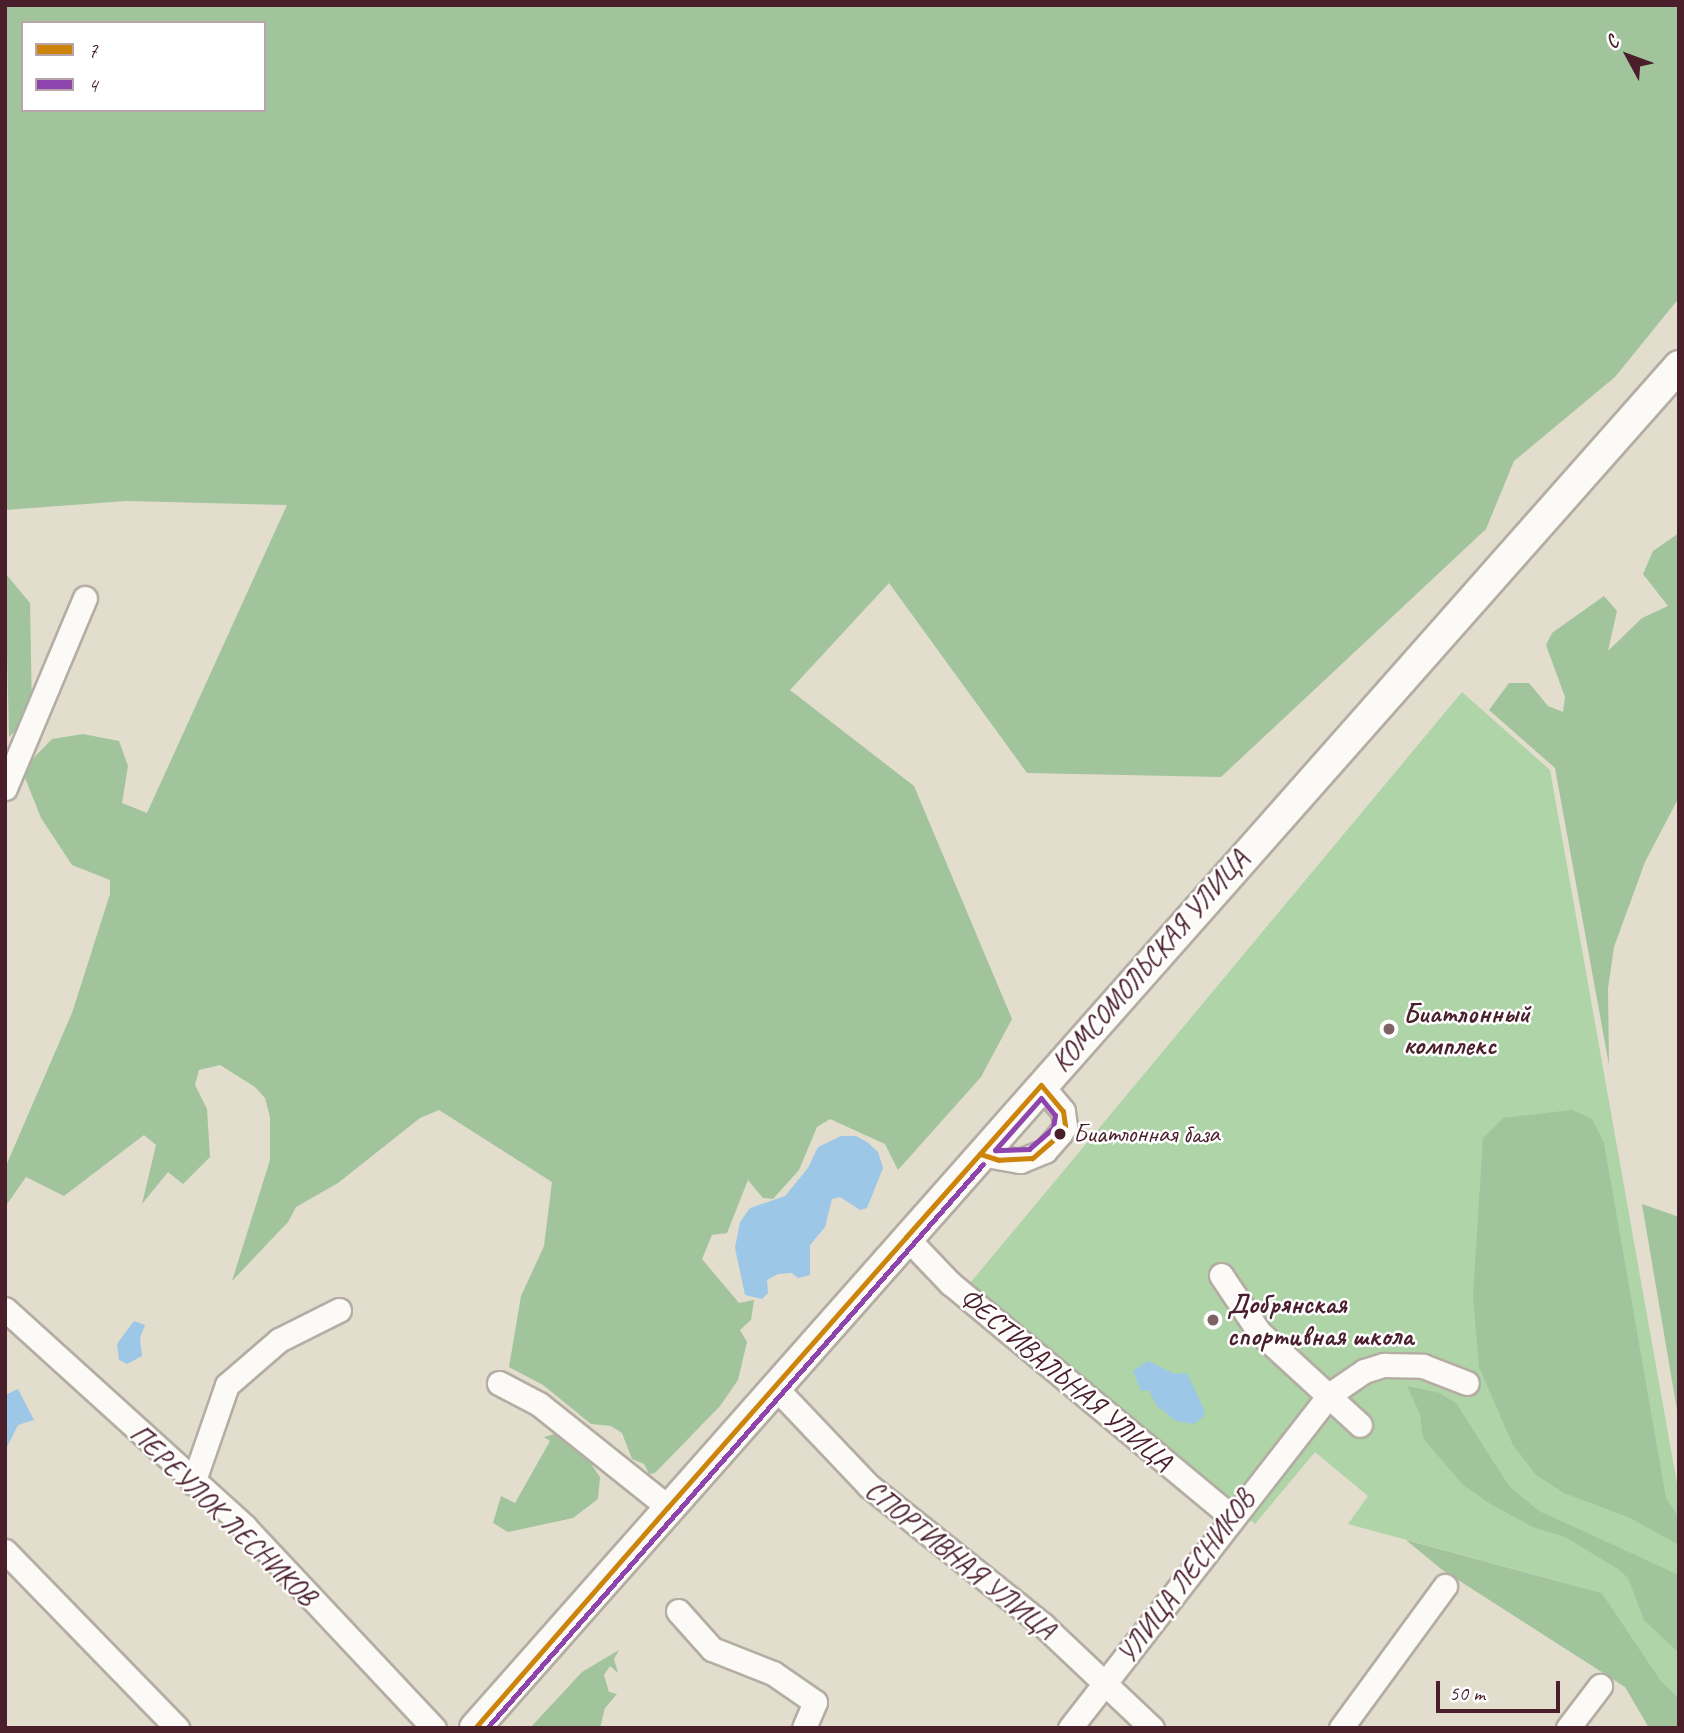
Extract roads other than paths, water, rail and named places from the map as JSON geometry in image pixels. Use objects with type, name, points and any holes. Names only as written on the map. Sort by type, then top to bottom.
[{"type":"main road","name":"КОМСОМОЛЬСКАЯ УЛИЦА","points":[[475,1728],[906,1237],[1679,366]]},
{"type":"street","points":[[5,788],[85,598]]},
{"type":"street","points":[[980,1154],[1020,1161],[1045,1151],[1065,1126],[1063,1111],[1041,1085]]},
{"type":"street","name":"ФЕСТИВАЛЬНАЯ УЛИЦА","points":[[906,1237],[950,1283],[1231,1516]]},
{"type":"street","points":[[1221,1275],[1259,1332],[1360,1425]]},
{"type":"street","name":"ПЕРЕУЛОК ЛЕСНИКОВ","points":[[5,1310],[193,1483],[245,1527],[434,1728]]},
{"type":"street","points":[[193,1483],[227,1385],[279,1340],[340,1310]]},
{"type":"street","name":"УЛИЦА ЛЕСНИКОВ","points":[[1070,1728],[1231,1516],[1328,1395],[1364,1371],[1384,1365],[1423,1366],[1467,1383]]},
{"type":"street","points":[[499,1383],[540,1404],[668,1507]]},
{"type":"street","name":"СПОРТИВНАЯ УЛИЦА","points":[[775,1386],[869,1486],[1043,1625],[1146,1726]]},
{"type":"street","points":[[5,1551],[177,1728]]},
{"type":"street","points":[[1341,1728],[1445,1586]]},
{"type":"street","points":[[678,1611],[712,1649],[774,1673],[816,1702],[804,1728]]},
{"type":"street","points":[[1568,1728],[1601,1686]]},
{"type":"water","points":[[841,1136],[856,1136],[878,1152],[883,1168],[867,1208],[860,1210],[840,1197],[832,1199],[825,1227],[810,1245],[810,1275],[798,1278],[792,1273],[778,1274],[767,1280],[768,1293],[762,1299],[745,1295],[735,1248],[740,1222],[750,1208],[785,1196],[808,1168],[818,1147]]},
{"type":"water","points":[[134,1321],[145,1325],[140,1338],[142,1356],[127,1364],[119,1360],[117,1344]]},
{"type":"water","points":[[1148,1361],[1175,1374],[1187,1373],[1205,1412],[1203,1417],[1194,1424],[1176,1421],[1156,1405],[1149,1390],[1141,1391],[1133,1371]]},
{"type":"water","points":[[18,1389],[34,1420],[18,1425],[5,1451],[5,1395]]},
{"type":"place","name":"Биатлонный комплекс","points":[[1389,1029]]},
{"type":"place","name":"Биатлонная база","points":[[1060,1134]]},
{"type":"place","name":"Добрянская спортивная школа","points":[[1213,1320]]}]
